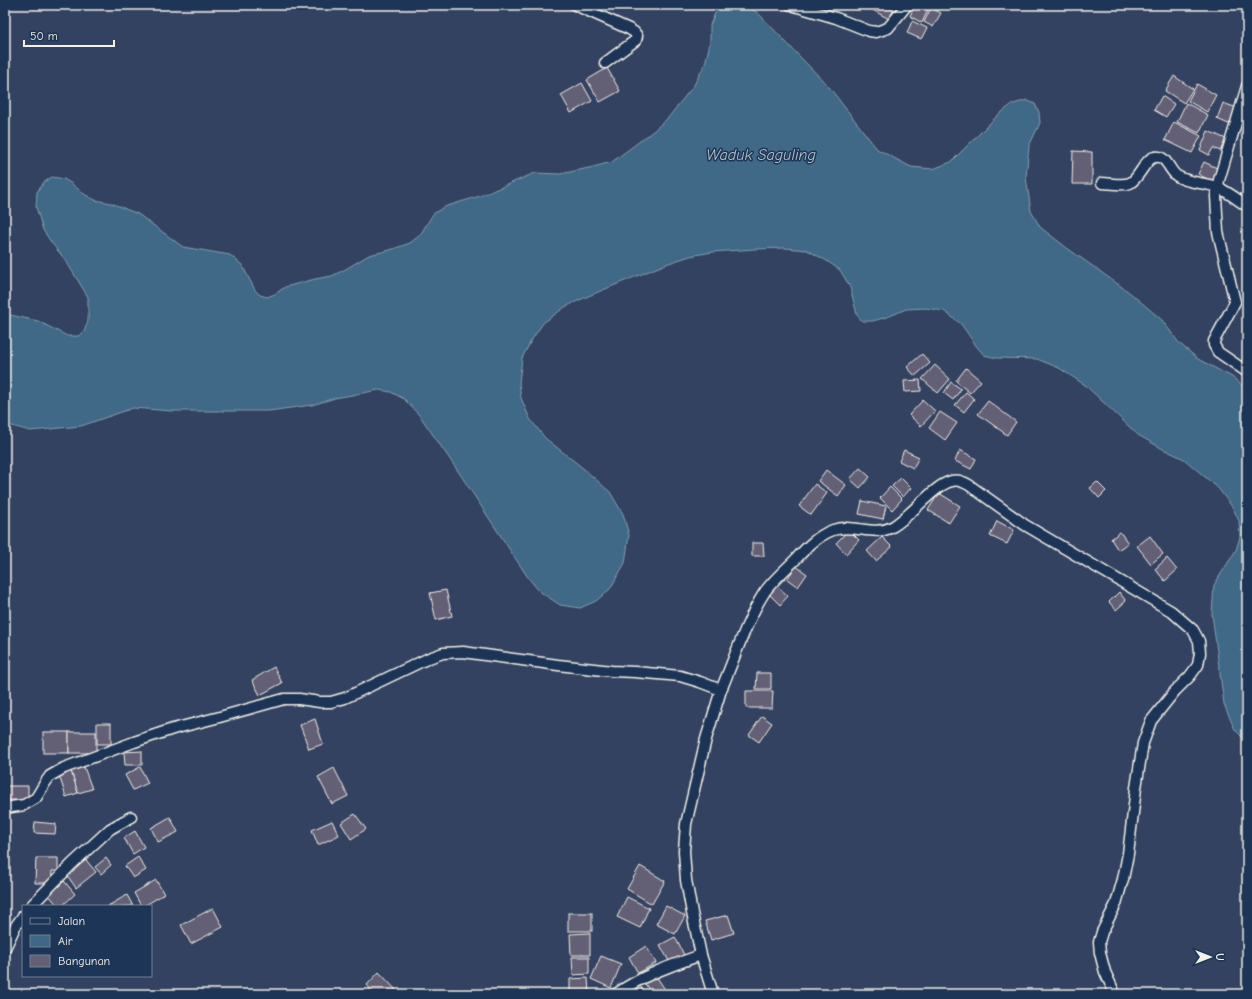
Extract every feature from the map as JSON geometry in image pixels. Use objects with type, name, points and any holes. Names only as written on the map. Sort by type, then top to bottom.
[{"type":"street","points":[[575,5],[629,29],[636,34],[636,40],[605,63]]},
{"type":"street","points":[[791,5],[836,18],[869,31],[876,32],[888,28],[907,5]]},
{"type":"street","points":[[1247,86],[1216,196],[1218,232],[1235,302],[1216,336],[1214,345],[1218,352],[1247,372]]},
{"type":"street","points":[[1102,182],[1118,184],[1131,182],[1138,176],[1149,160],[1156,157],[1165,160],[1174,174],[1179,178],[1218,187],[1247,206]]},
{"type":"street","points":[[713,994],[701,955],[686,880],[684,851],[686,824],[706,740],[721,690],[751,616],[764,592],[817,538],[834,530],[850,527],[876,530],[891,528],[906,517],[943,483],[953,480],[969,484],[1025,525],[1171,611],[1193,630],[1199,641],[1200,653],[1198,665],[1151,721],[1143,743],[1128,854],[1123,879],[1116,904],[1102,932],[1099,942],[1105,972],[1115,994]]},
{"type":"street","points":[[5,808],[24,805],[36,798],[44,783],[56,772],[134,742],[173,729],[284,699],[331,702],[345,698],[428,658],[443,653],[463,652],[612,671],[680,676],[721,690]]},
{"type":"street","points":[[32,905],[72,864],[110,829],[131,818]]},
{"type":"street","points":[[5,948],[15,927],[22,917]]},
{"type":"street","points":[[616,994],[639,979],[701,955]]},
{"type":"water","name":"Waduk Saguling","points":[[726,5],[745,5],[758,13],[829,87],[877,149],[911,167],[933,169],[951,162],[997,116],[1011,105],[1026,100],[1035,104],[1039,112],[1040,123],[1029,146],[1026,177],[1031,211],[1040,227],[1129,292],[1162,320],[1179,343],[1198,359],[1232,377],[1247,389],[1247,743],[1234,728],[1224,704],[1212,614],[1214,585],[1236,550],[1240,537],[1239,521],[1233,508],[1218,488],[1184,459],[1138,435],[1085,385],[1059,368],[1037,359],[997,358],[984,355],[961,324],[944,311],[926,308],[906,309],[873,321],[862,321],[857,315],[850,287],[840,270],[807,250],[785,248],[755,249],[712,252],[690,256],[666,264],[565,307],[543,323],[531,341],[522,358],[519,383],[521,398],[530,419],[545,438],[610,492],[623,514],[629,535],[625,563],[610,589],[596,601],[580,608],[560,605],[539,591],[527,576],[420,416],[404,399],[391,392],[379,390],[335,398],[312,405],[269,411],[172,411],[133,408],[81,426],[30,431],[5,424],[5,314],[38,321],[67,336],[78,336],[84,332],[88,321],[88,297],[66,261],[43,230],[36,207],[37,192],[44,182],[52,177],[64,179],[84,194],[95,200],[111,203],[138,214],[183,247],[230,255],[242,265],[255,290],[260,295],[267,297],[275,294],[285,287],[332,276],[369,255],[410,243],[420,235],[433,214],[444,207],[480,196],[535,173],[560,174],[612,162],[668,118],[694,85],[705,64],[710,43],[710,25],[715,13],[721,7]]},
{"type":"building","points":[[870,5],[887,5],[894,9],[889,19],[869,8]]},
{"type":"building","points":[[915,5],[930,5],[922,23],[910,16]]},
{"type":"building","points":[[931,8],[941,13],[933,27],[924,22]]},
{"type":"building","points":[[912,21],[927,28],[921,39],[907,33]]},
{"type":"building","points":[[607,68],[620,91],[600,102],[587,80]]},
{"type":"building","points":[[1174,76],[1193,89],[1184,103],[1165,91]]},
{"type":"building","points":[[582,83],[592,101],[571,113],[561,95]]},
{"type":"building","points":[[1197,84],[1216,95],[1207,112],[1188,101]]},
{"type":"building","points":[[1162,96],[1174,104],[1166,117],[1154,110]]},
{"type":"building","points":[[1186,103],[1208,115],[1199,133],[1177,122]]},
{"type":"building","points":[[1223,103],[1237,108],[1231,125],[1217,119]]},
{"type":"building","points":[[1174,122],[1201,136],[1192,153],[1165,140]]},
{"type":"building","points":[[1208,131],[1226,139],[1220,151],[1213,148],[1209,155],[1200,150]]},
{"type":"building","points":[[1073,151],[1092,152],[1092,184],[1072,184]]},
{"type":"building","points":[[1204,162],[1219,169],[1213,182],[1198,174]]},
{"type":"building","points":[[922,354],[930,363],[915,376],[907,367]]},
{"type":"building","points":[[935,365],[950,379],[938,393],[922,379]]},
{"type":"building","points":[[966,368],[981,381],[970,393],[956,381]]},
{"type":"building","points":[[920,380],[921,391],[905,392],[904,381]]},
{"type":"building","points":[[951,382],[961,389],[953,400],[944,393]]},
{"type":"building","points":[[966,392],[974,399],[964,412],[955,405]]},
{"type":"building","points":[[923,400],[935,411],[921,426],[909,415]]},
{"type":"building","points":[[988,401],[1016,422],[1007,435],[978,414]]},
{"type":"building","points":[[940,412],[957,423],[945,440],[929,428]]},
{"type":"building","points":[[904,450],[919,457],[913,468],[899,461]]},
{"type":"building","points":[[960,450],[976,459],[971,469],[955,461]]},
{"type":"building","points":[[860,468],[870,477],[860,488],[850,479]]},
{"type":"building","points":[[826,470],[846,485],[838,496],[818,481]]},
{"type":"building","points":[[901,478],[911,488],[903,497],[892,486]]},
{"type":"building","points":[[1097,482],[1106,491],[1099,498],[1090,488]]},
{"type":"building","points":[[815,484],[827,493],[811,515],[799,506]]},
{"type":"building","points":[[890,487],[902,499],[892,510],[880,498]]},
{"type":"building","points":[[939,493],[960,506],[949,523],[928,510]]},
{"type":"building","points":[[862,501],[886,506],[883,519],[859,514]]},
{"type":"building","points":[[997,521],[1014,530],[1007,544],[990,536]]},
{"type":"building","points":[[849,530],[859,540],[846,554],[836,543]]},
{"type":"building","points":[[1120,532],[1128,543],[1118,550],[1111,539]]},
{"type":"building","points":[[1150,536],[1163,554],[1151,564],[1137,546]]},
{"type":"building","points":[[882,537],[892,547],[876,561],[867,551]]},
{"type":"building","points":[[752,543],[763,543],[764,556],[752,556]]},
{"type":"building","points":[[1167,558],[1177,570],[1165,581],[1155,569]]},
{"type":"building","points":[[796,566],[807,574],[798,587],[787,579]]},
{"type":"building","points":[[776,585],[788,596],[780,605],[768,593]]},
{"type":"building","points":[[446,590],[452,616],[436,620],[430,593]]},
{"type":"building","points":[[1119,592],[1126,601],[1116,610],[1109,602]]},
{"type":"building","points":[[274,667],[282,683],[260,695],[252,680]]},
{"type":"building","points":[[757,673],[771,673],[771,689],[756,689]]},
{"type":"building","points":[[746,691],[773,691],[772,708],[746,708]]},
{"type":"building","points":[[762,716],[772,723],[759,742],[749,735]]},
{"type":"building","points":[[315,719],[323,744],[309,749],[300,725]]},
{"type":"building","points":[[97,723],[111,723],[111,744],[97,744]]},
{"type":"building","points":[[43,732],[69,732],[69,753],[43,753]]},
{"type":"building","points":[[69,732],[96,732],[96,753],[69,753]]},
{"type":"building","points":[[142,751],[142,765],[125,765],[124,752]]},
{"type":"building","points":[[84,767],[92,789],[78,793],[71,771]]},
{"type":"building","points":[[140,767],[148,783],[133,790],[125,775]]},
{"type":"building","points":[[334,768],[348,796],[332,804],[318,777]]},
{"type":"building","points":[[71,771],[78,793],[66,797],[59,775]]},
{"type":"building","points":[[6,786],[28,786],[28,800],[6,800]]},
{"type":"building","points":[[355,814],[366,829],[351,839],[341,823]]},
{"type":"building","points":[[170,817],[178,832],[158,842],[151,828]]},
{"type":"building","points":[[332,821],[339,835],[318,845],[312,830]]},
{"type":"building","points":[[35,822],[56,824],[55,834],[34,833]]},
{"type":"building","points":[[135,831],[144,847],[133,854],[124,838]]},
{"type":"building","points":[[138,857],[146,870],[133,878],[125,866]]},
{"type":"building","points":[[36,858],[58,858],[58,871],[52,871],[51,883],[35,883]]},
{"type":"building","points":[[106,858],[111,865],[101,874],[95,867]]},
{"type":"building","points":[[86,860],[96,872],[76,888],[67,875]]},
{"type":"building","points":[[640,866],[665,881],[652,904],[627,889]]},
{"type":"building","points":[[156,880],[164,894],[146,905],[140,905],[134,893]]},
{"type":"building","points":[[64,881],[75,894],[63,905],[57,905],[48,894]]},
{"type":"building","points":[[127,895],[132,905],[110,905]]},
{"type":"building","points":[[627,897],[649,908],[640,928],[617,917]]},
{"type":"building","points":[[666,906],[685,916],[675,934],[656,924]]},
{"type":"building","points":[[213,908],[223,927],[191,944],[181,925]]},
{"type":"building","points":[[568,913],[592,913],[592,931],[568,931]]},
{"type":"building","points":[[728,915],[734,933],[711,940],[705,921]]},
{"type":"building","points":[[590,933],[590,955],[571,955],[570,934]]},
{"type":"building","points":[[675,937],[684,955],[670,963],[660,945]]},
{"type":"building","points":[[646,946],[656,963],[638,973],[629,957]]},
{"type":"building","points":[[601,956],[621,964],[611,988],[591,979]]},
{"type":"building","points":[[572,957],[589,957],[589,974],[573,975]]},
{"type":"building","points":[[379,972],[396,990],[392,994],[375,994],[367,985]]},
{"type":"building","points":[[654,973],[666,991],[663,994],[652,994],[643,981]]},
{"type":"building","points":[[588,978],[589,994],[570,994],[570,979]]},
{"type":"building","points":[[638,983],[646,994],[628,994],[626,991]]}]
